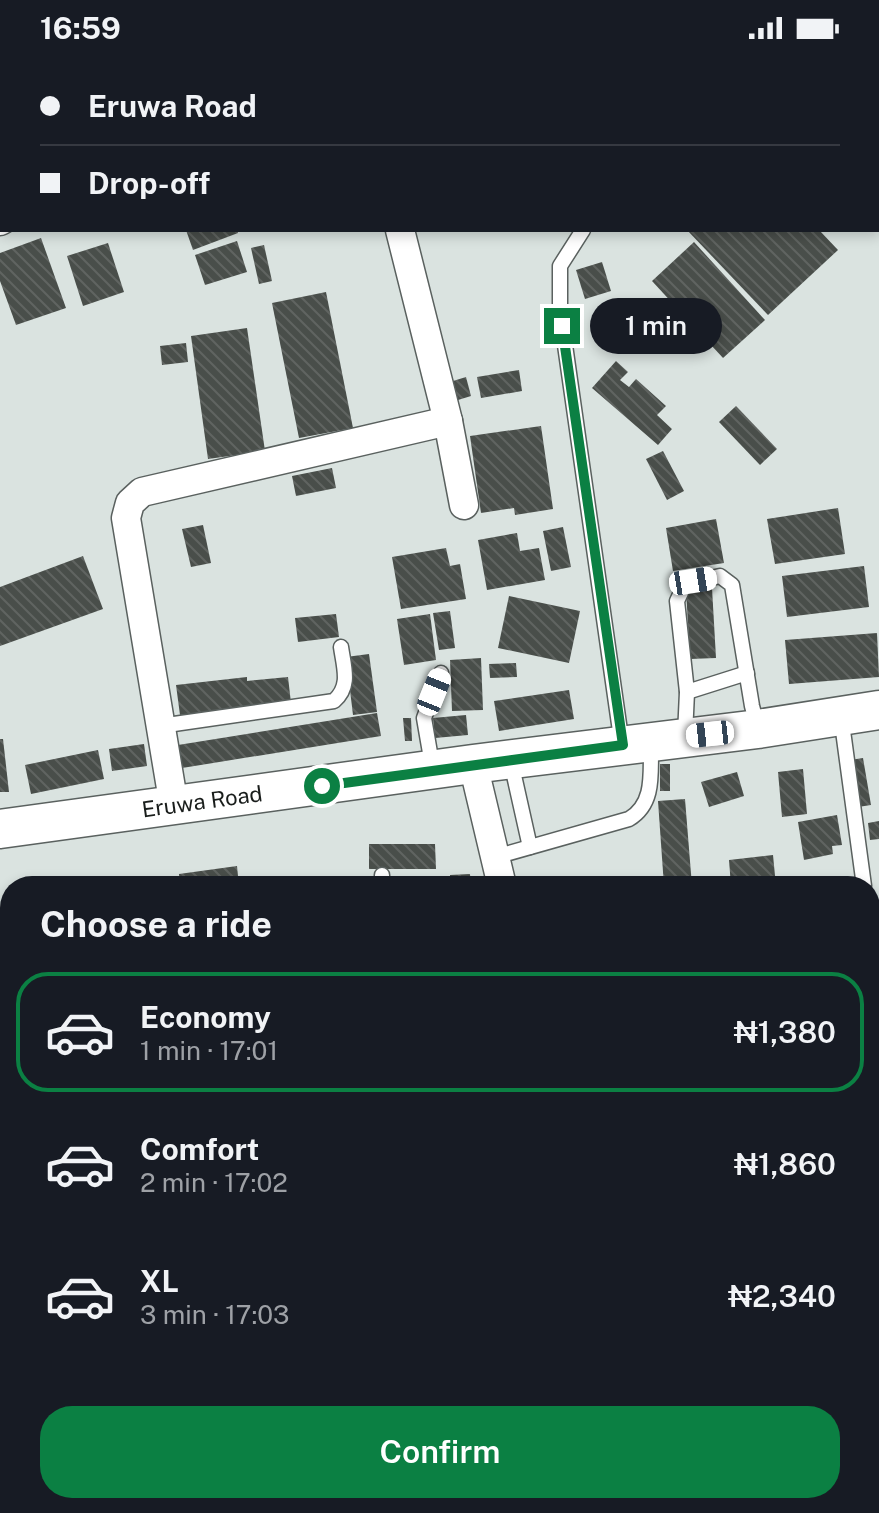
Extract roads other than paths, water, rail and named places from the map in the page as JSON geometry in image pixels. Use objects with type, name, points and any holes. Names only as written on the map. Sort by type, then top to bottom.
[{"type":"main road","name":"Eruwa Road","points":[[0,829],[473,764],[758,729],[879,710]]},
{"type":"street","points":[[401,232],[448,421],[464,505]]},
{"type":"street","points":[[174,806],[126,518],[130,503],[142,492],[448,421]]},
{"type":"street","points":[[473,764],[500,876]]},
{"type":"lane","points":[[495,857],[629,819],[643,811],[649,796],[653,741],[560,310],[560,266],[582,232]]},
{"type":"lane","points":[[687,692],[677,601],[685,584],[720,576],[732,585],[758,729]]},
{"type":"lane","points":[[160,726],[334,701],[343,693],[346,681],[341,647]]},
{"type":"lane","points":[[433,770],[424,718],[441,673]]},
{"type":"lane","points":[[653,741],[687,692],[747,673]]},
{"type":"lane","points":[[841,715],[863,876]]},
{"type":"lane","points":[[511,759],[530,847]]}]
